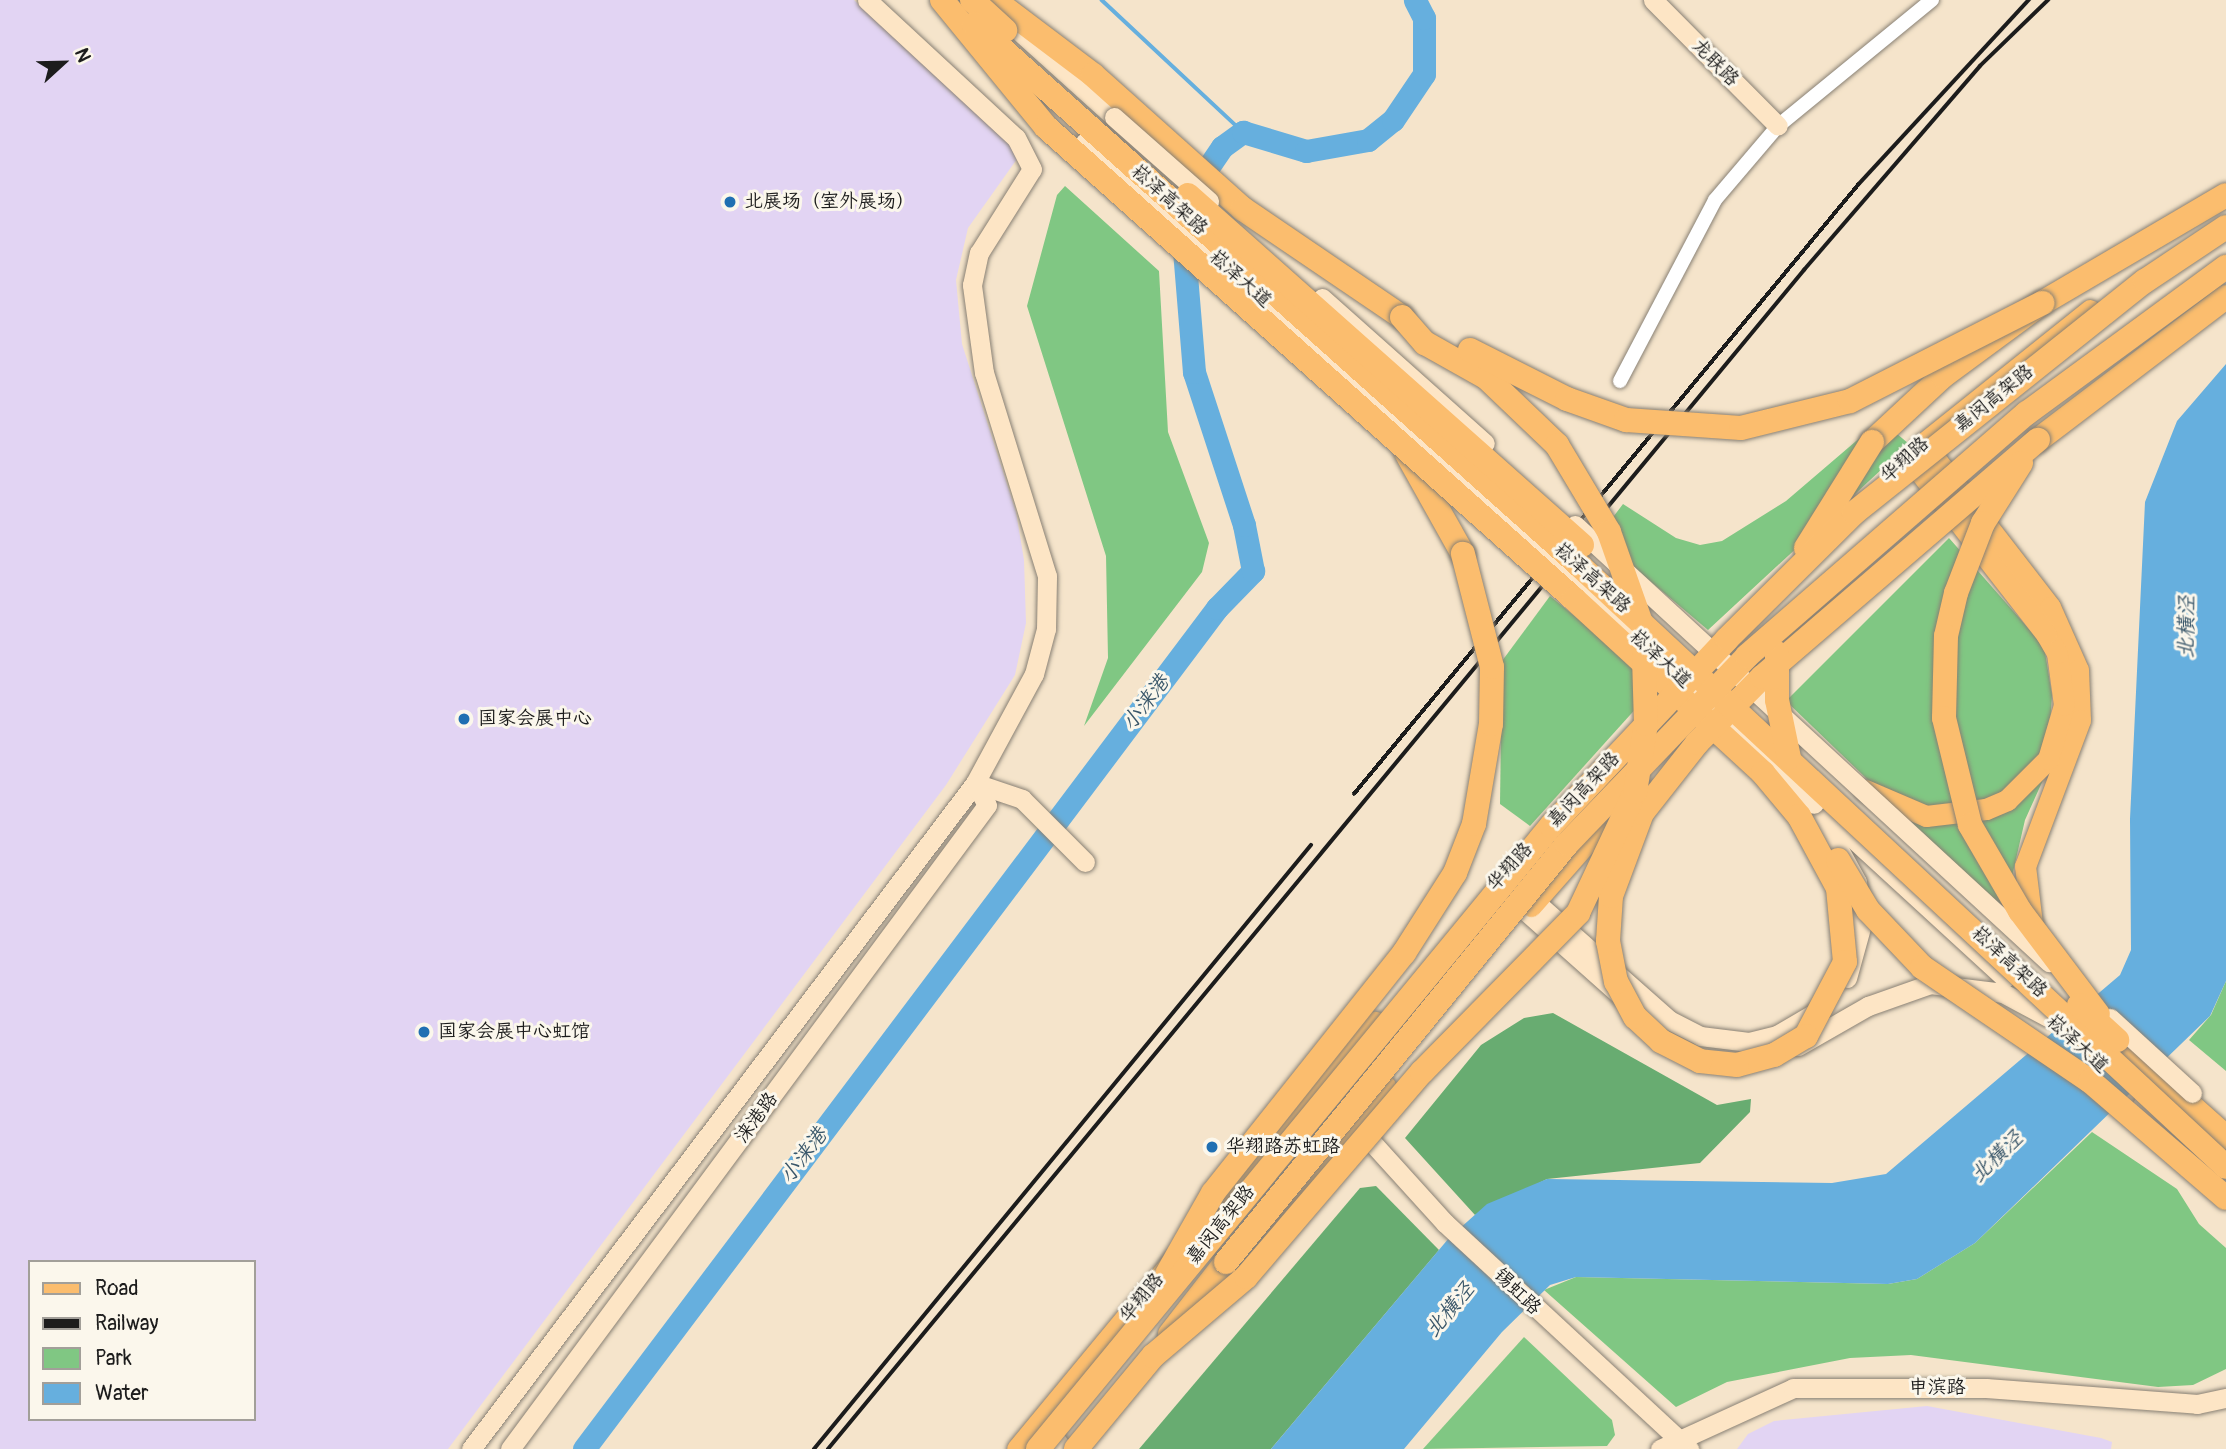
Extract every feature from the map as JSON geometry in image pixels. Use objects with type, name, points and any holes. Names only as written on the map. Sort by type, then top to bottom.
[{"type":"highway","points":[[945,0],[1046,127],[1574,599],[1703,718],[1713,727],[1733,745],[1763,773],[1823,852],[1846,926],[1845,962],[1806,1036],[1774,1055],[1737,1065],[1700,1061],[1661,1041],[1635,1017],[1616,982],[1608,941],[1611,896],[1642,813],[1697,743],[1706,734],[1715,724],[1771,668],[2038,440],[2226,297]]},
{"type":"highway","name":"崧泽高架路","points":[[945,0],[1580,566],[2226,1167]]},
{"type":"highway","name":"崧泽高架路","points":[[972,0],[1582,545],[2117,1040],[2226,1137]]},
{"type":"highway","points":[[994,0],[1093,75],[1243,209],[1402,317],[1567,399],[1626,420],[1706,428],[1797,419],[1850,401],[2042,303],[2226,195]]},
{"type":"highway","name":"嘉闵高架路","points":[[1038,1449],[1551,826],[1727,639],[1854,513],[2145,281],[2226,227]]},
{"type":"highway","name":"嘉闵高架路","points":[[1076,1449],[1567,844],[1665,737],[1903,517],[2027,413],[2226,267]]},
{"type":"highway","points":[[2042,303],[1909,404],[1849,473],[1791,575],[1776,655],[1781,736],[1813,816],[1888,935],[1948,988],[2145,1123],[2226,1198]]},
{"type":"highway","points":[[1153,1356],[1246,1277],[1422,1072],[1550,948],[1602,872],[1635,792],[1646,675],[1640,618],[1609,532],[1557,445],[1487,378],[1425,343],[1402,317]]},
{"type":"highway","points":[[2038,440],[1969,554],[1946,636],[1944,718],[1966,814],[1991,866],[2117,1040]]},
{"type":"highway","points":[[1133,1335],[1213,1193],[1430,917],[1474,824],[1491,724],[1492,667],[1481,607],[1458,544],[1402,448]]},
{"type":"main road","points":[[471,1449],[975,783],[1023,701],[1046,629],[1047,576],[1038,531],[984,373],[972,285],[979,253],[1032,169],[1016,138],[867,0]]},
{"type":"main road","name":"崧泽大道","points":[[932,0],[1085,142],[1570,574],[2226,1185]]},
{"type":"main road","name":"崧泽大道","points":[[985,0],[1114,117],[1395,361],[2226,1125]]},
{"type":"main road","name":"龙联路","points":[[1653,0],[1777,127]]},
{"type":"main road","name":"华翔路","points":[[1017,1449],[1499,879],[1720,636],[1915,450],[1999,378],[2226,214]]},
{"type":"main road","points":[[1092,1449],[1530,907],[1659,762],[1948,491],[2226,276]]},
{"type":"main road","points":[[1915,450],[2050,607],[2070,645],[2081,693],[2071,749],[2025,866],[2029,916],[2048,961]]},
{"type":"main road","points":[[1860,787],[1926,816],[1954,817],[2007,800],[2052,750],[2064,705],[2062,675],[2046,634],[1948,491]]},
{"type":"main road","points":[[975,783],[1022,799],[1084,863]]},
{"type":"main road","name":"涞港路","points":[[510,1449],[986,805],[975,783]]},
{"type":"main road","points":[[1499,879],[1661,1031],[1706,1056],[1777,1035],[1805,1021],[1834,999],[1857,952],[1857,882],[1814,804]]},
{"type":"main road","points":[[1728,1049],[1752,1059],[1806,1044],[1868,1006],[1930,984],[2003,993],[2048,1017]]},
{"type":"main road","name":"锡虹路","points":[[1355,1124],[1446,1223],[1675,1446]]},
{"type":"main road","name":"申滨路","points":[[1675,1446],[1793,1388],[1986,1388],[2197,1405],[2226,1398]]},
{"type":"main road","points":[[1041,1420],[1048,1449]]},
{"type":"main road","points":[[1041,1420],[1063,1449]]},
{"type":"street","points":[[1620,381],[1715,200],[1777,127],[1932,0]]},
{"type":"shaded area","name":"国家会展中心","points":[[0,0],[854,0],[1012,143],[1017,159],[968,228],[956,280],[962,344],[1016,512],[1024,560],[1026,623],[1015,675],[946,785],[448,1449],[0,1449]]},
{"type":"shaded area","points":[[1927,1406],[2101,1438],[2112,1442],[2111,1449],[1737,1449],[1748,1434],[1774,1421]]},
{"type":"green space","points":[[1065,186],[1159,271],[1168,432],[1209,543],[1202,572],[1084,726],[1108,658],[1106,556],[1027,306],[1057,195]]},
{"type":"green space","points":[[1869,430],[1896,433],[1909,444],[1708,630],[1598,537],[1623,504],[1676,538],[1700,545],[1722,541],[1786,501]]},
{"type":"green space","points":[[1949,538],[2044,646],[2052,695],[2047,771],[2025,820],[2004,911],[1786,701]]},
{"type":"green space","points":[[1550,596],[1658,684],[1530,826],[1500,804],[1502,661]]},
{"type":"green space","points":[[2226,981],[2226,1071],[2189,1040],[2211,1015]]},
{"type":"green space","points":[[1553,1013],[1717,1105],[1751,1099],[1750,1112],[1700,1163],[1547,1179],[1475,1215],[1405,1138],[1481,1045],[1524,1018]]},
{"type":"green space","points":[[2092,1132],[2177,1189],[2199,1224],[2226,1248],[2226,1369],[2193,1385],[2158,1387],[1911,1355],[1850,1358],[1727,1382],[1676,1407],[1544,1290],[1576,1277],[1888,1284],[1917,1279],[1975,1243]]},
{"type":"green space","points":[[1376,1186],[1439,1250],[1271,1449],[1139,1449],[1360,1188]]},
{"type":"green space","points":[[1524,1337],[1612,1420],[1615,1435],[1607,1446],[1423,1449]]},
{"type":"water","name":"北横泾","points":[[2226,364],[2226,981],[2210,1016],[1975,1243],[1917,1279],[1888,1284],[1576,1277],[1550,1285],[1502,1332],[1404,1449],[1271,1449],[1449,1238],[1487,1204],[1547,1179],[1832,1183],[1886,1174],[2120,975],[2131,950],[2130,819],[2145,502],[2177,421]]},
{"type":"waterway","points":[[1102,0],[1243,132]]},
{"type":"waterway","name":"小涞港","points":[[1194,188],[1222,147],[1243,132],[1306,151],[1368,140],[1393,120],[1424,74],[1424,18],[1415,0]]},
{"type":"waterway","name":"小涞港","points":[[584,1449],[1217,608],[1253,571],[1244,525],[1194,372],[1183,237]]},
{"type":"railway","points":[[1354,794],[1858,185],[2029,0]]},
{"type":"railway","points":[[828,1449],[1804,270],[1980,66],[2048,0]]},
{"type":"railway","points":[[814,1449],[1311,845]]},
{"type":"place","name":"北展场（室外展场）","points":[[730,202]]},
{"type":"place","name":"国家会展中心","points":[[464,719]]},
{"type":"place","name":"国家会展中心虹馆","points":[[424,1032]]},
{"type":"place","name":"华翔路苏虹路","points":[[1212,1147]]}]
